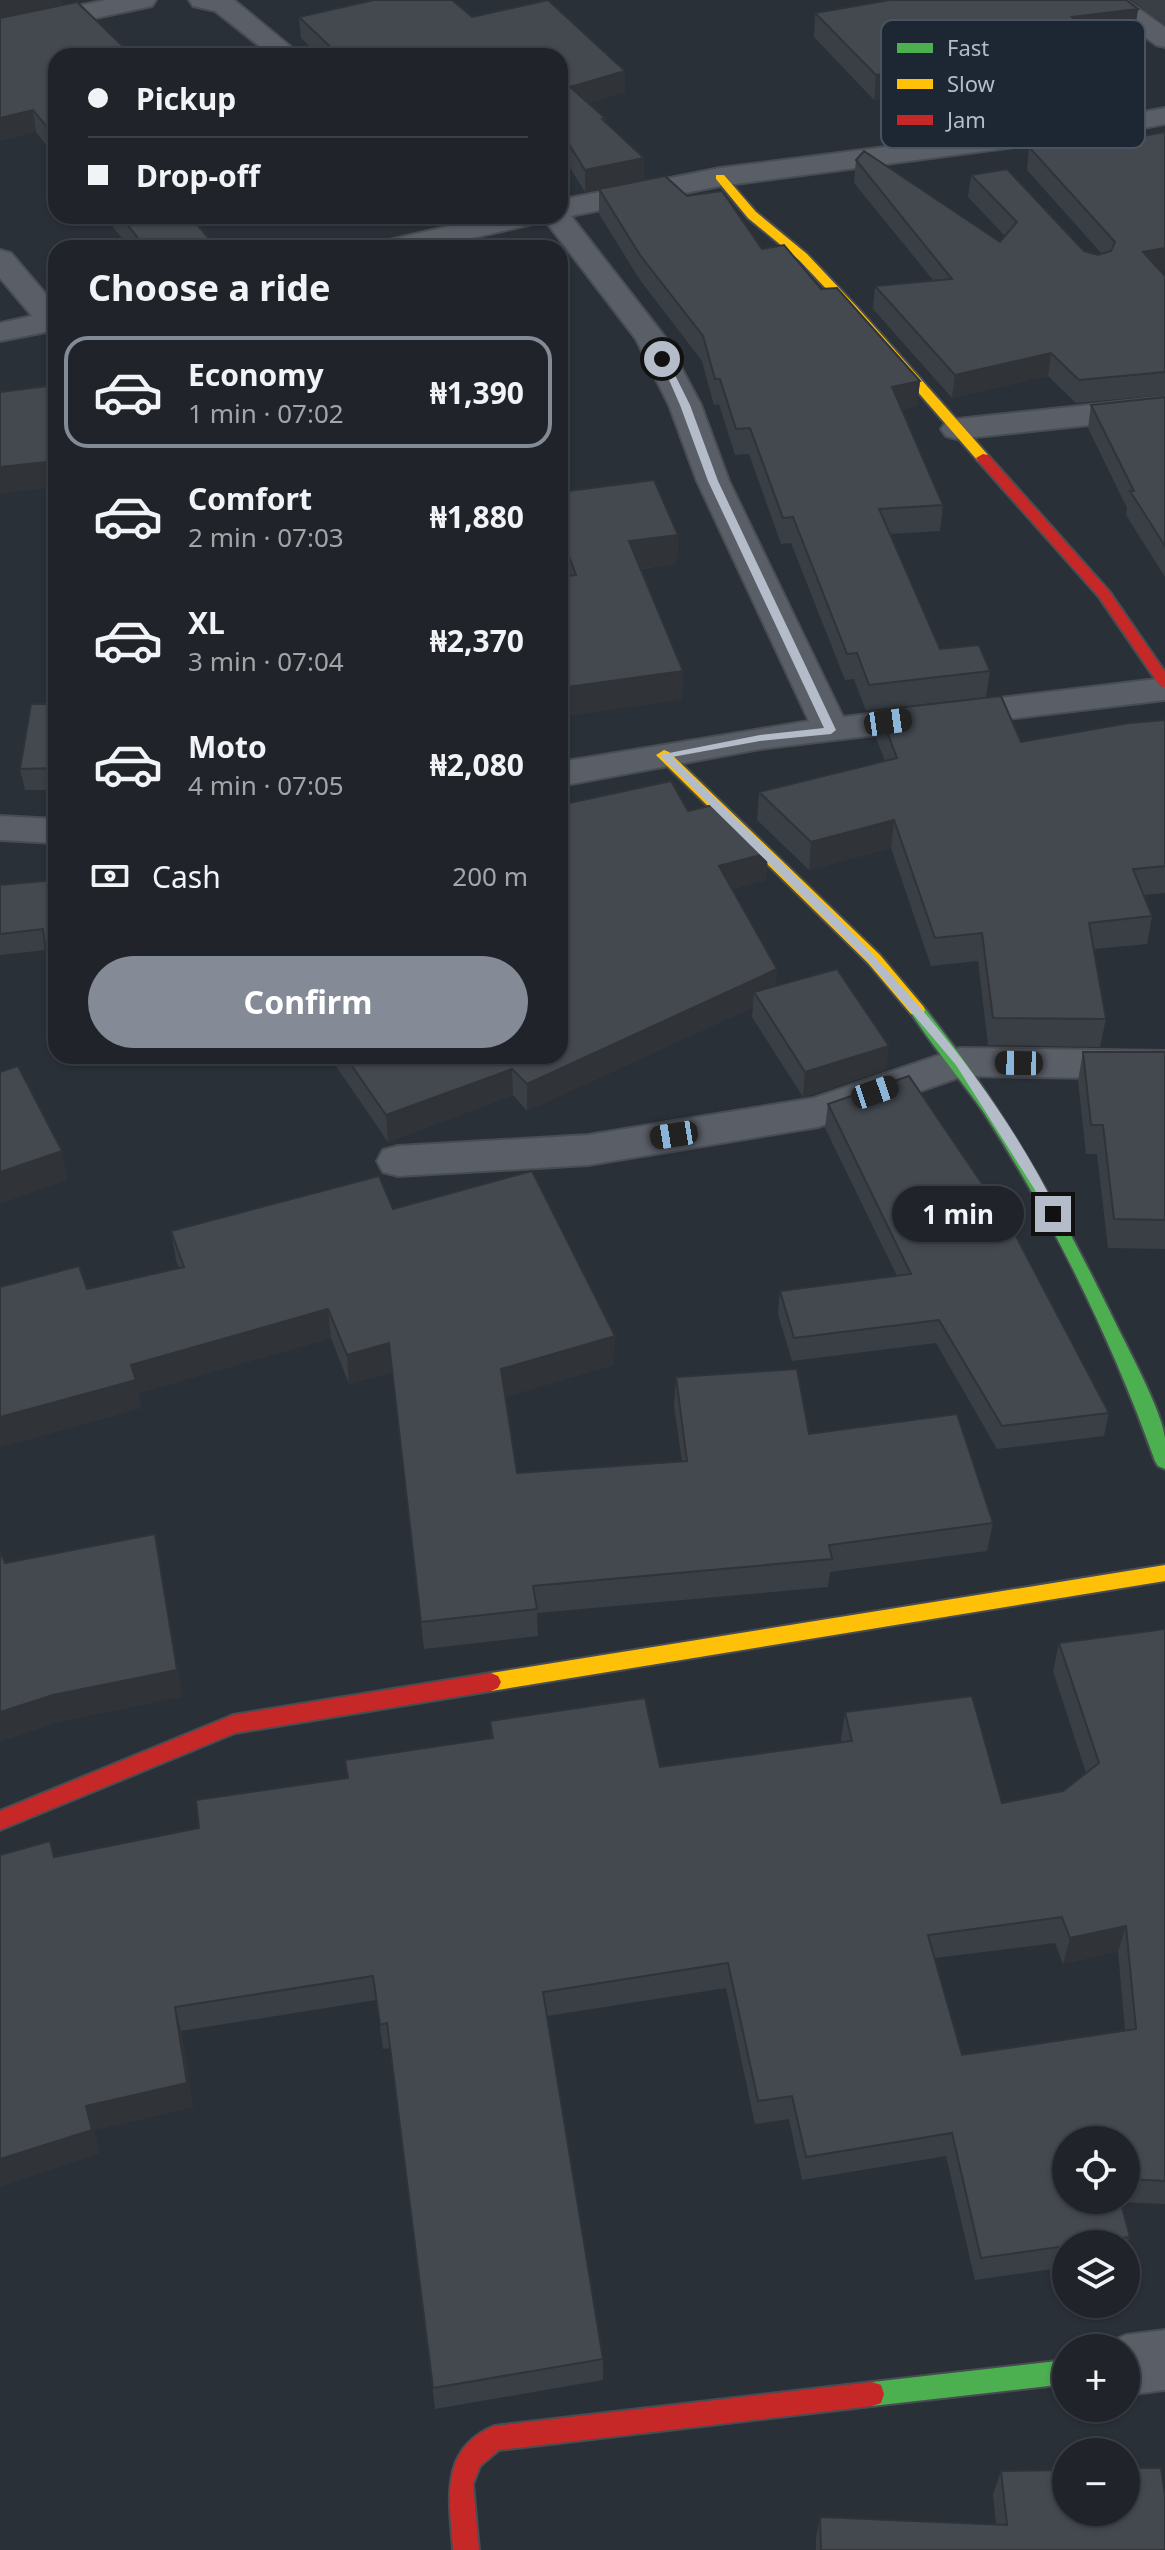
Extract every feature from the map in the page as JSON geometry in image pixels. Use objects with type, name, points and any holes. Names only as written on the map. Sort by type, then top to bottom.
[{"type":"street","points":[[0,30],[143,0]]},
{"type":"street","points":[[202,0],[224,5],[279,48]]},
{"type":"street","points":[[1109,0],[1138,20]]},
{"type":"street","points":[[1145,25],[1165,39]]},
{"type":"street","points":[[1145,120],[1165,116]]},
{"type":"street","points":[[568,207],[720,177],[941,148]]},
{"type":"street","points":[[984,148],[1000,165]]},
{"type":"street","points":[[720,177],[752,215],[803,257],[833,289],[1104,594],[1165,683]]},
{"type":"street","points":[[562,224],[650,337],[685,405],[713,481],[831,730]]},
{"type":"street","points":[[408,240],[438,226]]},
{"type":"street","points":[[0,259],[48,314]]},
{"type":"street","points":[[0,332],[48,322]]},
{"type":"street","points":[[957,429],[1165,407]]},
{"type":"street","points":[[568,773],[760,738],[1165,689]]},
{"type":"street","points":[[664,755],[874,959],[960,1062],[1040,1188],[1141,1394],[1165,1461]]},
{"type":"street","points":[[0,828],[48,831]]},
{"type":"street","points":[[398,1161],[588,1150],[818,1112],[960,1062],[1165,1065]]},
{"type":"street","points":[[0,1821],[233,1724],[1165,1573]]},
{"type":"street","points":[[1140,2363],[1165,2360]]},
{"type":"street","points":[[466,2550],[461,2484],[470,2458],[494,2438],[1052,2374]]},
{"type":"building","points":[[374,0],[452,0],[472,17],[548,0],[625,71],[570,87],[644,158],[585,170],[568,143],[568,48],[332,48],[299,17]]},
{"type":"building","points":[[890,0],[1126,0],[1138,9],[1072,17],[1076,20],[881,20],[881,74],[876,75],[815,13]]},
{"type":"building","points":[[77,2],[125,48],[48,48],[48,128],[33,110],[0,118],[0,18]]},
{"type":"building","points":[[1165,132],[1165,248],[1143,252],[1165,276],[1165,372],[1079,380],[1051,353],[955,375],[875,286],[952,279],[856,160],[864,151],[1000,242],[1017,222],[971,175],[1007,169],[1084,251],[1098,255],[1111,251],[1115,242],[1030,148],[1145,148],[1145,136]]},
{"type":"building","points":[[665,176],[687,196],[722,191],[762,249],[784,245],[821,289],[837,288],[920,381],[892,387],[943,505],[879,509],[940,649],[979,645],[990,671],[869,685],[857,653],[847,654],[793,517],[783,518],[750,428],[736,429],[720,379],[715,379],[703,336],[640,255],[599,189]]},
{"type":"building","points":[[126,224],[197,224],[210,240],[140,240]]},
{"type":"building","points":[[48,386],[48,462],[0,467],[0,392]]},
{"type":"building","points":[[1165,397],[1165,546],[1130,491],[1134,491],[1091,405]]},
{"type":"building","points":[[654,480],[678,535],[629,541],[683,671],[568,687],[568,576],[576,575],[568,554],[568,491]]},
{"type":"building","points":[[1001,696],[1021,742],[1129,723],[1165,720],[1165,866],[1133,869],[1152,916],[1089,923],[1106,1019],[993,1018],[982,933],[935,938],[894,820],[811,842],[759,792],[897,758],[879,710]]},
{"type":"building","points":[[31,704],[48,704],[48,768],[20,769]]},
{"type":"building","points":[[671,781],[688,811],[717,804],[768,853],[719,866],[777,969],[527,1084],[512,1069],[386,1115],[351,1064],[568,1064],[568,803]]},
{"type":"building","points":[[48,881],[48,968],[43,929],[0,934],[0,885]]},
{"type":"building","points":[[837,969],[889,1046],[805,1072],[754,992]]},
{"type":"building","points":[[1083,1052],[1165,1052],[1165,1220],[1114,1219],[1103,1125],[1091,1125]]},
{"type":"building","points":[[18,1066],[62,1151],[0,1172],[0,1072]]},
{"type":"building","points":[[909,1076],[1010,1225],[1109,1413],[1002,1426],[939,1320],[794,1338],[780,1291],[911,1274],[828,1104]]},
{"type":"building","points":[[532,1171],[615,1336],[501,1369],[517,1473],[687,1461],[676,1377],[797,1369],[809,1434],[957,1414],[993,1523],[829,1545],[832,1559],[533,1586],[537,1609],[421,1622],[389,1343],[347,1355],[328,1309],[131,1365],[136,1380],[0,1417],[0,1287],[79,1266],[87,1289],[184,1267],[171,1231],[379,1176],[393,1209]]},
{"type":"building","points":[[155,1534],[177,1670],[53,1695],[0,1712],[0,1552],[5,1563]]},
{"type":"building","points":[[1165,1629],[1165,2181],[1140,2180],[1140,2126],[1052,2126],[1052,2214],[1124,2214],[1128,2230],[1052,2230],[1052,2248],[981,2258],[952,2133],[806,2157],[792,2096],[758,2101],[728,1963],[543,1992],[603,2359],[433,2388],[387,2023],[380,2025],[373,1976],[175,2007],[187,2083],[86,2106],[92,2130],[0,2159],[0,1855],[50,1841],[54,1857],[199,1828],[196,1800],[348,1778],[345,1760],[493,1738],[490,1721],[645,1698],[660,1767],[852,1741],[845,1712],[972,1696],[1002,1803],[1063,1791],[1099,1763],[1059,1643]],"holes":[[[1062,1917],[1070,1938],[1126,1926],[1136,2029],[962,2055],[928,1935]]]},
{"type":"building","points":[[1140,2468],[1161,2468],[1165,2495],[1165,2550],[821,2550],[820,2517],[1007,2525],[1001,2471],[1052,2470],[1052,2526],[1140,2526]]},
{"type":"traffic: fast","points":[[917,1010],[968,1076],[1032,1179],[1120,1352],[1165,1461]]},
{"type":"traffic: fast","points":[[872,2394],[1052,2374]]},
{"type":"traffic: slow","points":[[720,177],[752,215],[803,257],[853,310],[983,458]]},
{"type":"traffic: slow","points":[[664,755],[874,959],[917,1010]]},
{"type":"traffic: slow","points":[[491,1682],[1165,1573]]},
{"type":"traffic: jam","points":[[983,458],[1104,594],[1165,683]]},
{"type":"traffic: jam","points":[[0,1821],[233,1724],[491,1682]]},
{"type":"traffic: jam","points":[[466,2550],[461,2484],[470,2458],[494,2438],[872,2394]]},
{"type":"route","points":[[662,359],[685,405],[713,481],[831,730],[760,738],[664,755],[874,959],[960,1062],[1040,1188],[1053,1214]]}]
